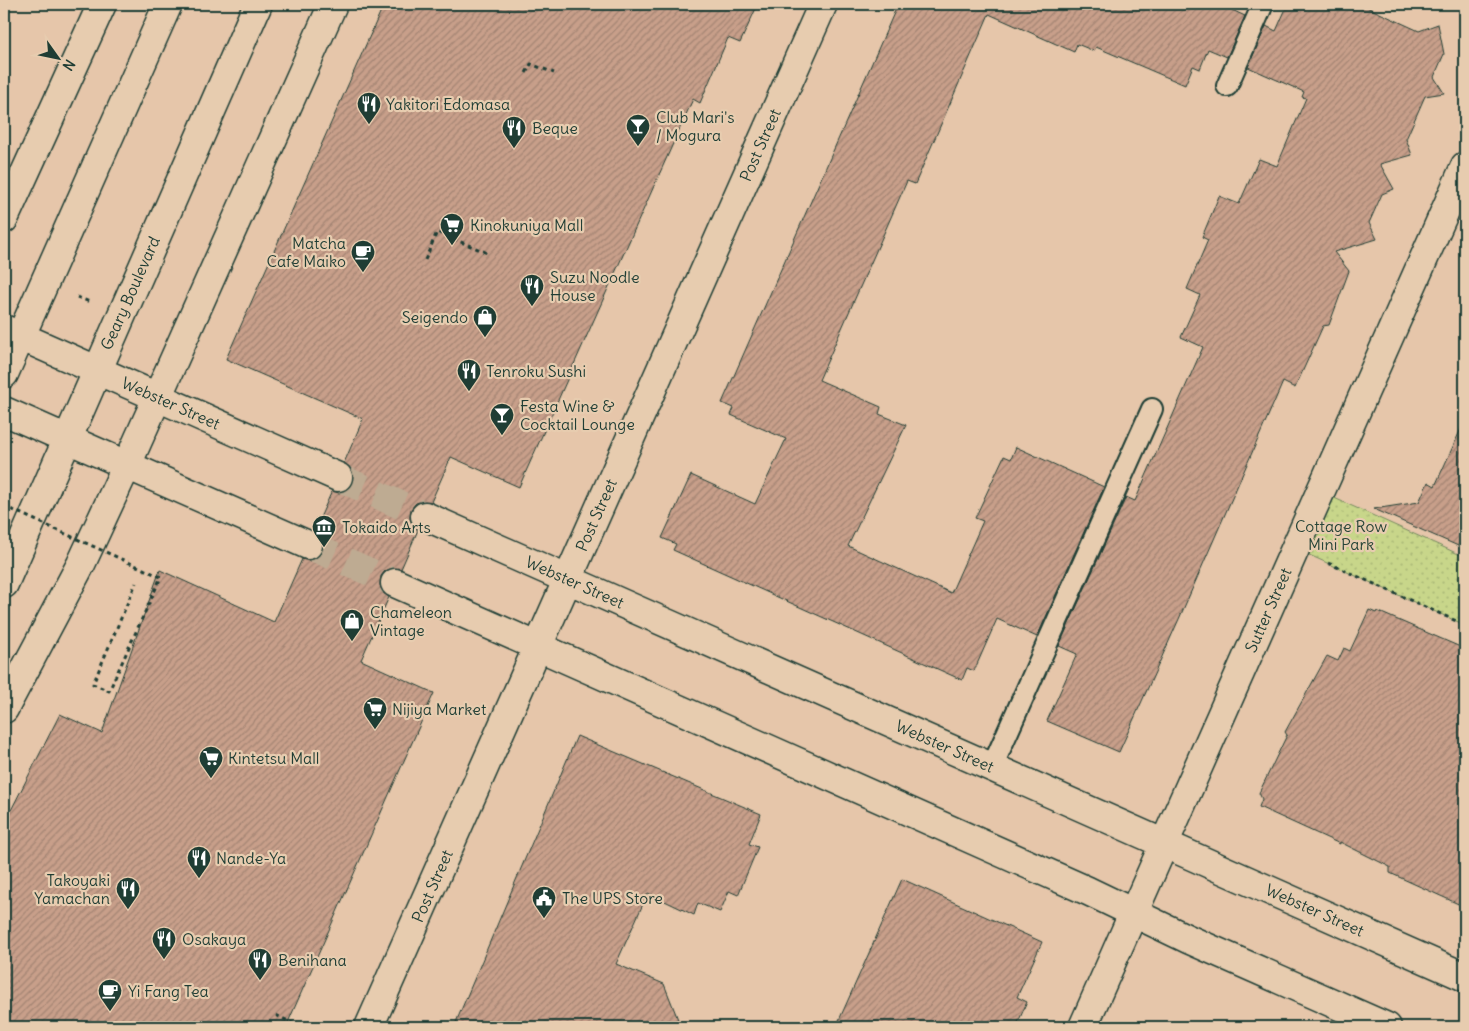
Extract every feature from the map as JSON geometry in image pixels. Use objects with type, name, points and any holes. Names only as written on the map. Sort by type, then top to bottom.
[{"type":"main road","points":[[4,219],[102,4]]},
{"type":"main road","points":[[4,374],[12,333],[168,4]]},
{"type":"main road","name":"Geary Boulevard","points":[[4,584],[258,4]]},
{"type":"main road","points":[[4,709],[80,564],[127,465],[333,4]]},
{"type":"main road","name":"Post Street","points":[[369,1027],[823,4]]},
{"type":"main road","name":"Sutter Street","points":[[1083,1027],[1465,166]]},
{"type":"main road","name":"Webster Street","points":[[12,333],[338,478]]},
{"type":"main road","points":[[4,411],[308,545]]},
{"type":"main road","name":"Webster Street","points":[[425,516],[1465,977]]},
{"type":"main road","points":[[395,583],[858,788],[1188,939],[1387,1027]]},
{"type":"lane","points":[[1227,86],[1263,4]]},
{"type":"lane","points":[[992,767],[1152,409]]},
{"type":"path","points":[[526,73],[531,64],[554,72]]},
{"type":"path","points":[[425,260],[437,232],[490,254]]},
{"type":"path","points":[[75,296],[97,305]]},
{"type":"path","points":[[4,506],[161,577],[109,691],[93,684],[136,583]]},
{"type":"path","points":[[1296,548],[1465,625]]},
{"type":"path","points":[[276,1015],[300,1027]]},
{"type":"green space","name":"Cottage Row Mini Park","points":[[1321,492],[1465,557],[1465,625],[1296,549]]},
{"type":"building","points":[[384,4],[758,4],[740,43],[728,38],[700,103],[693,99],[519,487],[451,457],[431,502],[423,501],[416,503],[411,509],[410,518],[413,526],[418,530],[401,569],[393,568],[385,571],[381,576],[380,585],[383,593],[389,597],[361,660],[434,693],[286,1027],[4,1027],[4,824],[60,714],[102,733],[160,570],[274,622],[302,559],[309,561],[317,558],[322,551],[324,544],[321,536],[314,531],[332,491],[339,493],[347,490],[352,483],[353,475],[351,468],[344,463],[363,419],[226,359]]},
{"type":"building","points":[[898,4],[1219,4],[1245,16],[1227,57],[1208,49],[1200,69],[1193,66],[1185,85],[1096,47],[1094,51],[1077,44],[1074,52],[989,14],[915,184],[907,181],[819,380],[881,407],[879,414],[906,425],[848,546],[951,593],[983,521],[975,518],[1004,456],[1011,459],[1016,447],[1104,487],[1037,637],[997,619],[974,671],[967,668],[962,680],[673,550],[676,544],[662,538],[691,475],[755,504],[786,439],[731,415],[734,408],[722,403]]},
{"type":"building","points":[[1288,4],[1360,4],[1419,31],[1438,24],[1444,54],[1434,77],[1444,93],[1425,96],[1406,139],[1412,155],[1380,164],[1394,189],[1382,194],[1369,223],[1377,239],[1334,252],[1349,271],[1329,325],[1323,326],[1295,388],[1283,382],[1119,752],[1047,721],[1077,654],[1059,646],[1126,497],[1135,501],[1203,347],[1181,337],[1200,295],[1187,289],[1208,240],[1202,237],[1219,196],[1239,204],[1259,159],[1277,166],[1306,98],[1302,97],[1304,92],[1248,67],[1266,26],[1276,31]]},
{"type":"building","points":[[1465,420],[1465,549],[1374,509],[1419,502],[1428,482],[1435,486]]},
{"type":"building","points":[[1369,610],[1376,613],[1377,611],[1465,649],[1465,907],[1390,873],[1390,867],[1340,842],[1340,844],[1259,807],[1262,799],[1259,793],[1287,735],[1285,732],[1327,656],[1338,661],[1344,648],[1350,651]]},
{"type":"building","points":[[577,736],[761,814],[749,844],[758,847],[738,895],[729,891],[720,912],[698,903],[694,915],[648,893],[616,964],[664,984],[681,1027],[454,1027]]},
{"type":"building","points":[[902,879],[1042,942],[1017,997],[1027,1002],[1016,1027],[836,1027]]},
{"type":"tunnel","points":[[338,477],[425,516]]},
{"type":"tunnel","points":[[308,545],[395,583]]},
{"type":"place","name":"Yakitori Edomasa","points":[[369,125]]},
{"type":"place","name":"Club Mari's / Mogura","points":[[638,147]]},
{"type":"place","name":"Beque","points":[[514,149]]},
{"type":"place","name":"Kinokuniya Mall","points":[[452,246]]},
{"type":"place","name":"Matcha Cafe Maiko","points":[[363,273]]},
{"type":"place","name":"Suzu Noodle House","points":[[532,307]]},
{"type":"place","name":"Seigendo","points":[[485,338]]},
{"type":"place","name":"Tenroku Sushi","points":[[469,392]]},
{"type":"place","name":"Festa Wine & Cocktail Lounge","points":[[502,436]]},
{"type":"place","name":"Tokaido Arts","points":[[324,548]]},
{"type":"place","name":"Chameleon Vintage","points":[[352,642]]},
{"type":"place","name":"Nijiya Market","points":[[375,730]]},
{"type":"place","name":"Kintetsu Mall","points":[[211,779]]},
{"type":"place","name":"Nande-Ya","points":[[199,879]]},
{"type":"place","name":"Takoyaki Yamachan","points":[[128,910]]},
{"type":"place","name":"The UPS Store","points":[[544,919]]},
{"type":"place","name":"Osakaya","points":[[164,960]]},
{"type":"place","name":"Benihana","points":[[260,981]]},
{"type":"place","name":"Yi Fang Tea","points":[[110,1012]]}]
